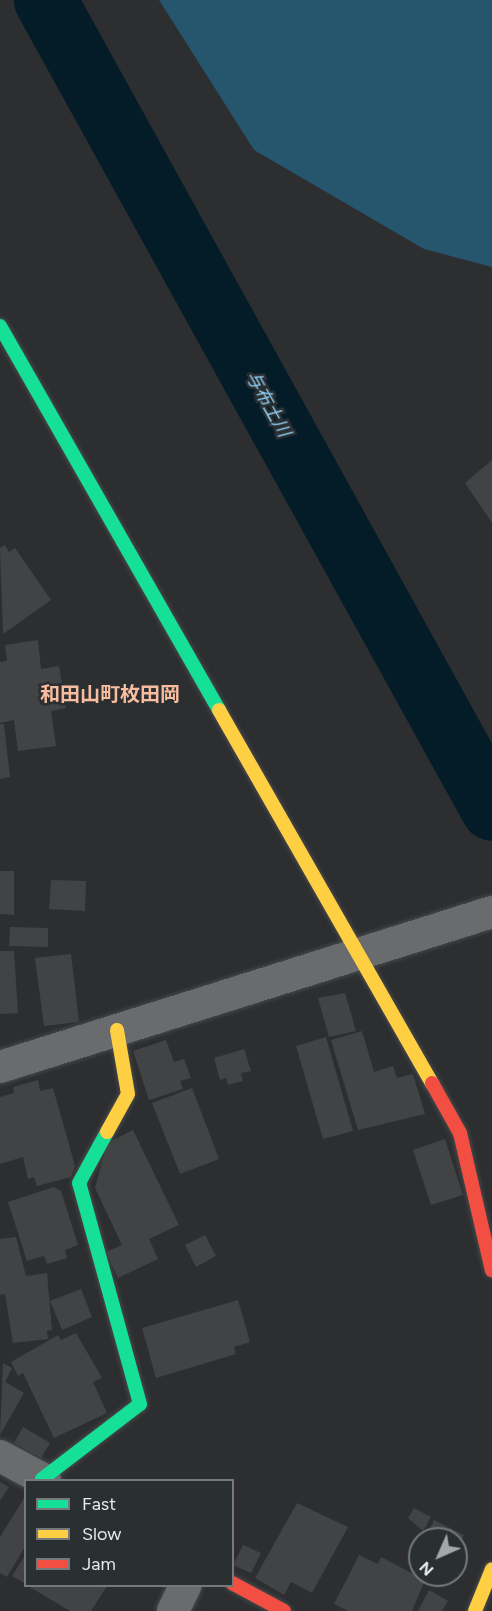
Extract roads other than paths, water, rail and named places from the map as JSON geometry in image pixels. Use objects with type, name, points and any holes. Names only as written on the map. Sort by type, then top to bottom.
[{"type":"street","points":[[0,326],[366,952],[460,1133],[492,1270]]},
{"type":"street","points":[[0,1067],[492,912]]},
{"type":"street","points":[[45,1479],[140,1404],[79,1184],[128,1094],[117,1030]]},
{"type":"street","points":[[0,1456],[42,1479]]},
{"type":"street","points":[[475,1611],[492,1569]]},
{"type":"street","points":[[234,1584],[284,1611]]},
{"type":"street","points":[[173,1611],[185,1587]]},
{"type":"waterway","name":"与布土川","points":[[45,0],[492,809]]},
{"type":"district","name":"和田山町枚田岡","points":[[110,694]]}]
